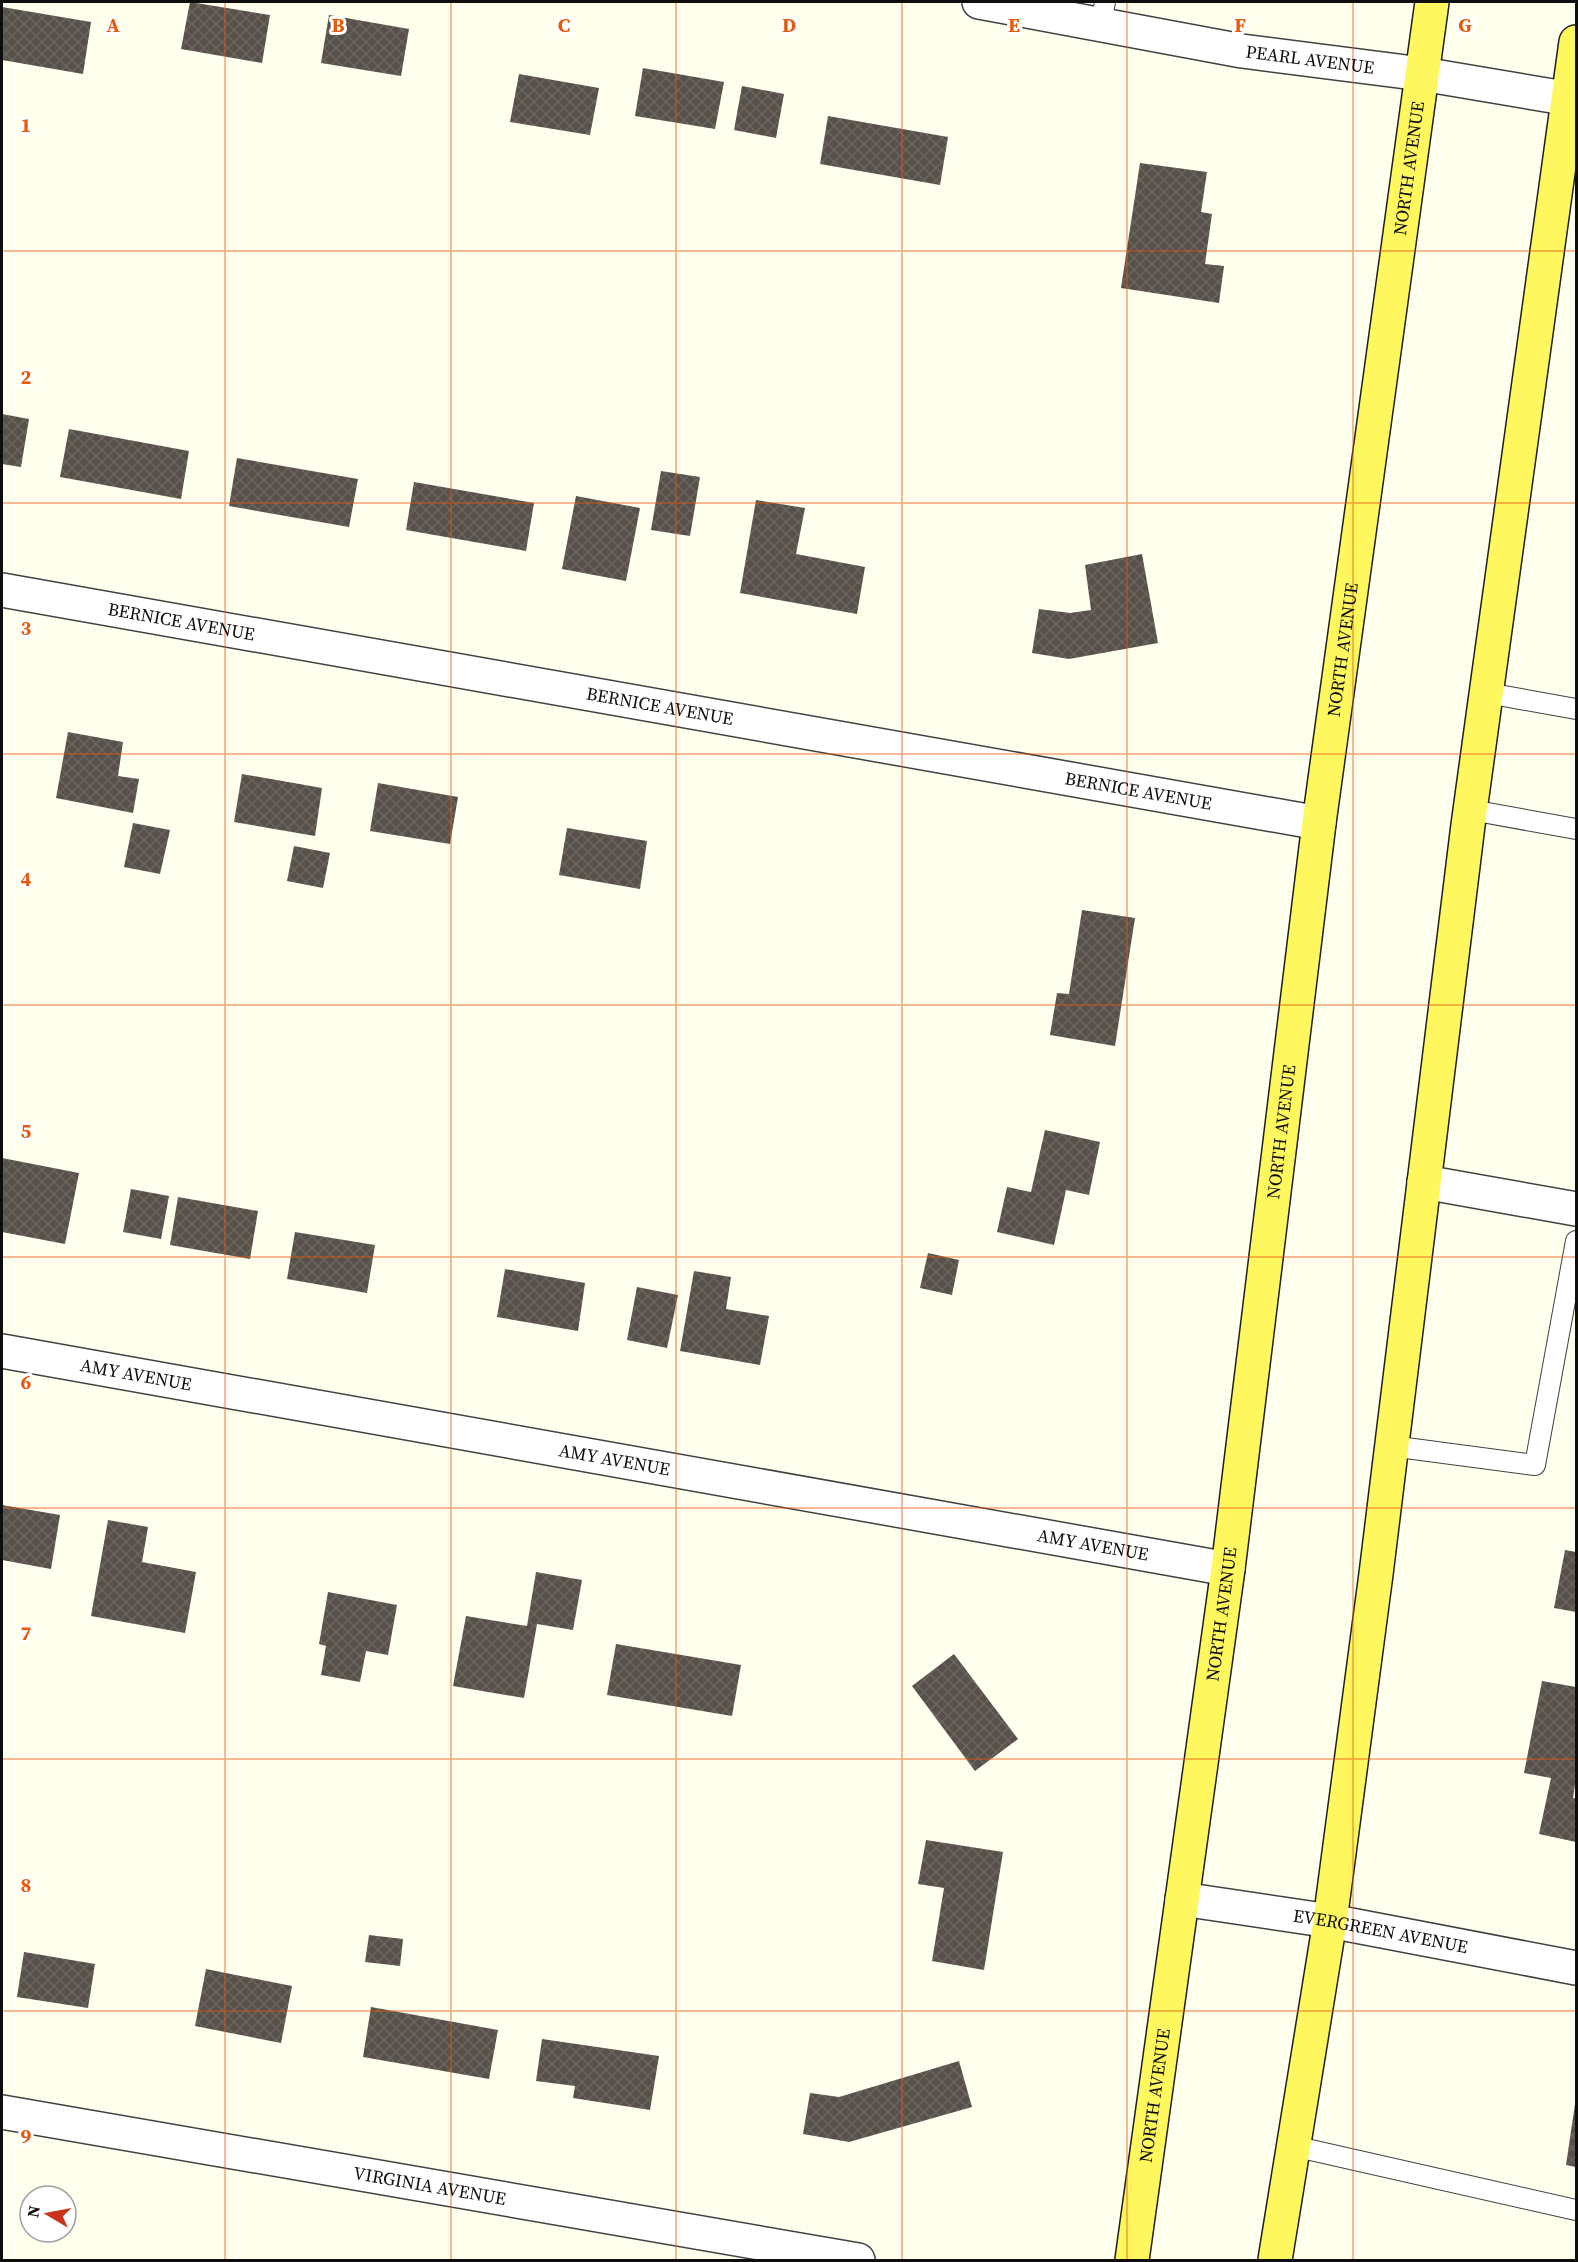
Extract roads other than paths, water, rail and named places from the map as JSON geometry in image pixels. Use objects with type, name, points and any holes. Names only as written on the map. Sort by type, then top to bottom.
[{"type":"main road","name":"NORTH AVENUE","points":[[1132,2260],[1228,1569],[1318,823],[1432,2]]},
{"type":"main road","points":[[1275,2260],[1330,1921],[1471,810],[1573,99],[1576,42]]},
{"type":"street","name":"PEARL AVENUE","points":[[980,2],[1103,13],[1242,51],[1422,74],[1573,99]]},
{"type":"street","name":"BERNICE AVENUE","points":[[2,590],[1318,823]]},
{"type":"street","points":[[1424,1182],[1576,1209]]},
{"type":"street","name":"AMY AVENUE","points":[[2,1351],[1228,1569]]},
{"type":"street","name":"EVERGREEN AVENUE","points":[[1182,1899],[1330,1921],[1576,1968]]},
{"type":"street","name":"VIRGINIA AVENUE","points":[[2,2112],[858,2260]]},
{"type":"lane","points":[[1487,693],[1576,709]]},
{"type":"lane","points":[[1471,810],[1576,830]]},
{"type":"lane","points":[[1391,1446],[1535,1465],[1576,1241]]},
{"type":"lane","points":[[1293,2146],[1576,2210]]}]
